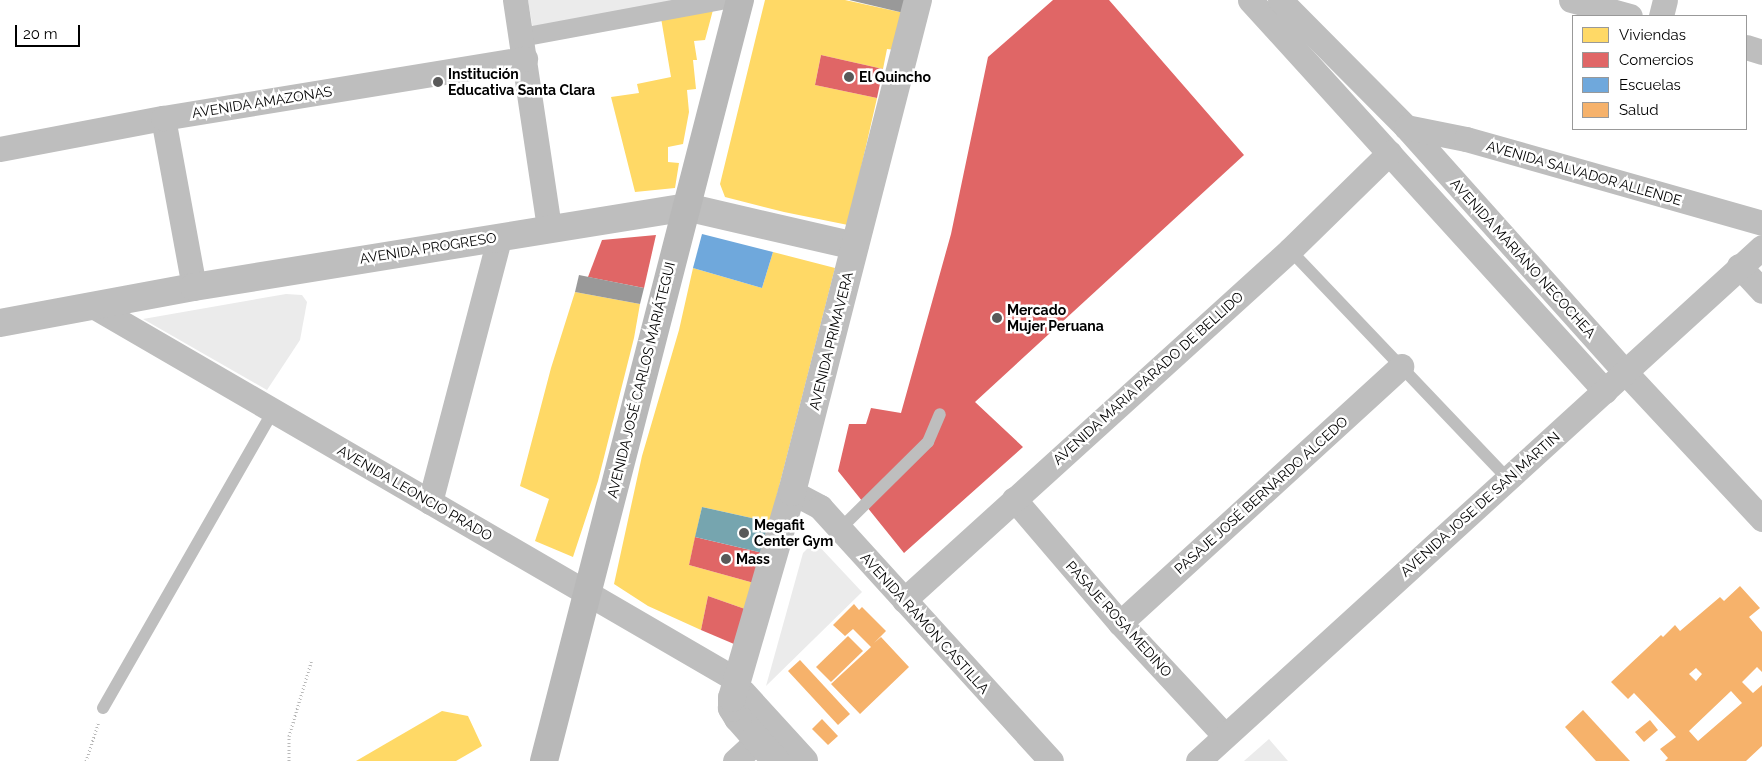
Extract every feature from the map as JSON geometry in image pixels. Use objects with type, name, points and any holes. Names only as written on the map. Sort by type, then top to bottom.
[{"type":"main road","name":"AVENIDA JOSÉ CARLOS MARIÁTEGUI","points":[[544,761],[740,0]]},
{"type":"street","points":[[515,0],[548,228]]},
{"type":"street","points":[[523,48],[720,0]]},
{"type":"street","name":"AVENIDA PRIMAVERA","points":[[737,680],[792,492],[918,0]]},
{"type":"street","name":"AVENIDA MARIANO NECOCHEA","points":[[1250,0],[1605,391]]},
{"type":"street","points":[[1571,0],[1626,15]]},
{"type":"street","points":[[1661,15],[1665,0]]},
{"type":"street","name":"AVENIDA MARIANO NECOCHEA","points":[[1289,4],[1406,127],[1625,372],[1762,519]]},
{"type":"street","points":[[1747,47],[1762,52]]},
{"type":"street","name":"AVENIDA AMAZONAS","points":[[0,149],[523,48]]},
{"type":"street","points":[[164,118],[194,287]]},
{"type":"street","name":"AVENIDA SALVADOR ALLENDE","points":[[1406,127],[1466,139],[1762,223]]},
{"type":"street","name":"AVENIDA MARIA PARADO DE BELLIDO","points":[[904,600],[1290,250],[1389,152]]},
{"type":"street","name":"AVENIDA PROGRESO","points":[[0,323],[194,287],[686,207],[856,246]]},
{"type":"street","points":[[430,502],[500,236]]},
{"type":"street","name":"AVENIDA JOSE DE SAN MARTIN","points":[[1198,761],[1762,247]]},
{"type":"street","points":[[1739,266],[1762,291]]},
{"type":"street","name":"AVENIDA LEONCIO PRADO","points":[[92,306],[737,680]]},
{"type":"street","name":"PASAJE JOSÉ BERNARDO ALCEDO","points":[[1120,623],[1401,366]]},
{"type":"street","name":"AVENIDA RAMON CASTILLA","points":[[792,492],[820,507],[1052,761]]},
{"type":"street","name":"PASAJE ROSA MEDINO","points":[[1014,499],[1120,623],[1225,736]]},
{"type":"street","points":[[737,680],[744,697],[765,734],[776,761]]},
{"type":"street","points":[[735,761],[765,734]]},
{"type":"street","points":[[765,734],[804,761]]},
{"type":"lane","points":[[1290,250],[1508,479]]},
{"type":"lane","points":[[103,708],[273,411]]},
{"type":"lane","points":[[840,529],[928,442],[940,414]]},
{"type":"path","points":[[289,761],[290,736],[312,659]]},
{"type":"path","points":[[86,761],[103,708]]},
{"type":"shaded area","points":[[528,0],[692,0],[533,29]]},
{"type":"shaded area","points":[[286,294],[302,295],[307,302],[300,340],[267,390],[143,319]]},
{"type":"shaded area","points":[[812,544],[817,544],[862,592],[766,686],[803,553]]},
{"type":"shaded area","points":[[1269,739],[1288,761],[1244,761]]},
{"type":"building: Viviendas","points":[[765,0],[845,0],[904,13],[895,50],[887,49],[883,69],[821,55],[815,85],[877,98],[848,225],[784,212],[725,197],[720,184]]},
{"type":"building: Viviendas","points":[[713,10],[705,40],[694,41],[697,60],[693,60],[696,89],[687,90],[689,112],[683,144],[668,147],[668,162],[679,163],[675,188],[635,192],[611,97],[639,93],[637,84],[671,77],[661,18]]},
{"type":"building: Viviendas","points":[[773,252],[835,268],[770,522],[702,507],[689,565],[754,583],[745,609],[708,596],[701,630],[648,606],[614,584],[642,456],[679,330],[693,268],[762,288]]},
{"type":"building: Viviendas","points":[[575,292],[640,304],[634,338],[598,481],[573,557],[535,541],[549,499],[520,486],[551,368]]},
{"type":"building: Viviendas","points":[[442,711],[468,716],[482,746],[456,761],[356,761]]},
{"type":"building: Comercios","name":"Mercado Mujer Peruana","points":[[1053,0],[1109,0],[1244,155],[975,402],[1023,447],[904,553],[838,471],[849,424],[866,424],[871,408],[901,413],[951,234],[988,57]]},
{"type":"building: Comercios","name":"El Quincho","points":[[821,55],[883,69],[877,98],[815,85]]},
{"type":"building: Comercios","points":[[656,235],[644,288],[588,277],[602,240]]},
{"type":"building: Comercios","name":"Mass","points":[[695,537],[763,553],[754,583],[689,565]]},
{"type":"building: Comercios","points":[[708,596],[745,609],[734,644],[701,630]]},
{"type":"building: Escuelas","points":[[702,234],[773,252],[762,288],[693,268]]},
{"type":"building: Salud","points":[[1740,586],[1760,608],[1749,617],[1762,632],[1762,672],[1757,667],[1742,682],[1753,693],[1762,685],[1762,746],[1746,761],[1665,761],[1668,758],[1660,749],[1676,737],[1634,693],[1628,699],[1611,682],[1661,635],[1663,637],[1675,625],[1680,631],[1720,597],[1724,601]],"holes":[[[1696,668],[1702,674],[1696,681],[1689,674]],[[1731,691],[1742,703],[1698,741],[1689,731]]]},
{"type":"building: Salud","points":[[854,604],[859,610],[862,607],[886,631],[874,643],[881,637],[909,667],[860,714],[831,684],[871,647],[853,629],[845,636],[833,625]]},
{"type":"building: Salud","points":[[848,636],[863,651],[831,682],[816,667]]},
{"type":"building: Salud","points":[[800,660],[850,714],[838,725],[788,671]]},
{"type":"building: Salud","points":[[1583,710],[1630,761],[1596,761],[1565,727]]},
{"type":"building: Salud","points":[[822,719],[838,736],[828,745],[812,729]]},
{"type":"building: Salud","points":[[1650,720],[1658,730],[1644,742],[1635,732]]},
{"type":"building: Público","points":[[702,507],[770,522],[763,553],[695,537]]},
{"type":"building: Industria","points":[[849,0],[907,0],[904,13]]},
{"type":"building: Industria","points":[[579,275],[644,288],[640,304],[575,292]]},
{"type":"place","name":"El Quincho","points":[[849,77]]},
{"type":"place","name":"Institución Educativa Santa Clara","points":[[438,82]]},
{"type":"place","name":"Mercado Mujer Peruana","points":[[997,318]]},
{"type":"place","name":"Megafit Center Gym","points":[[744,533]]},
{"type":"place","name":"Mass","points":[[726,559]]}]
